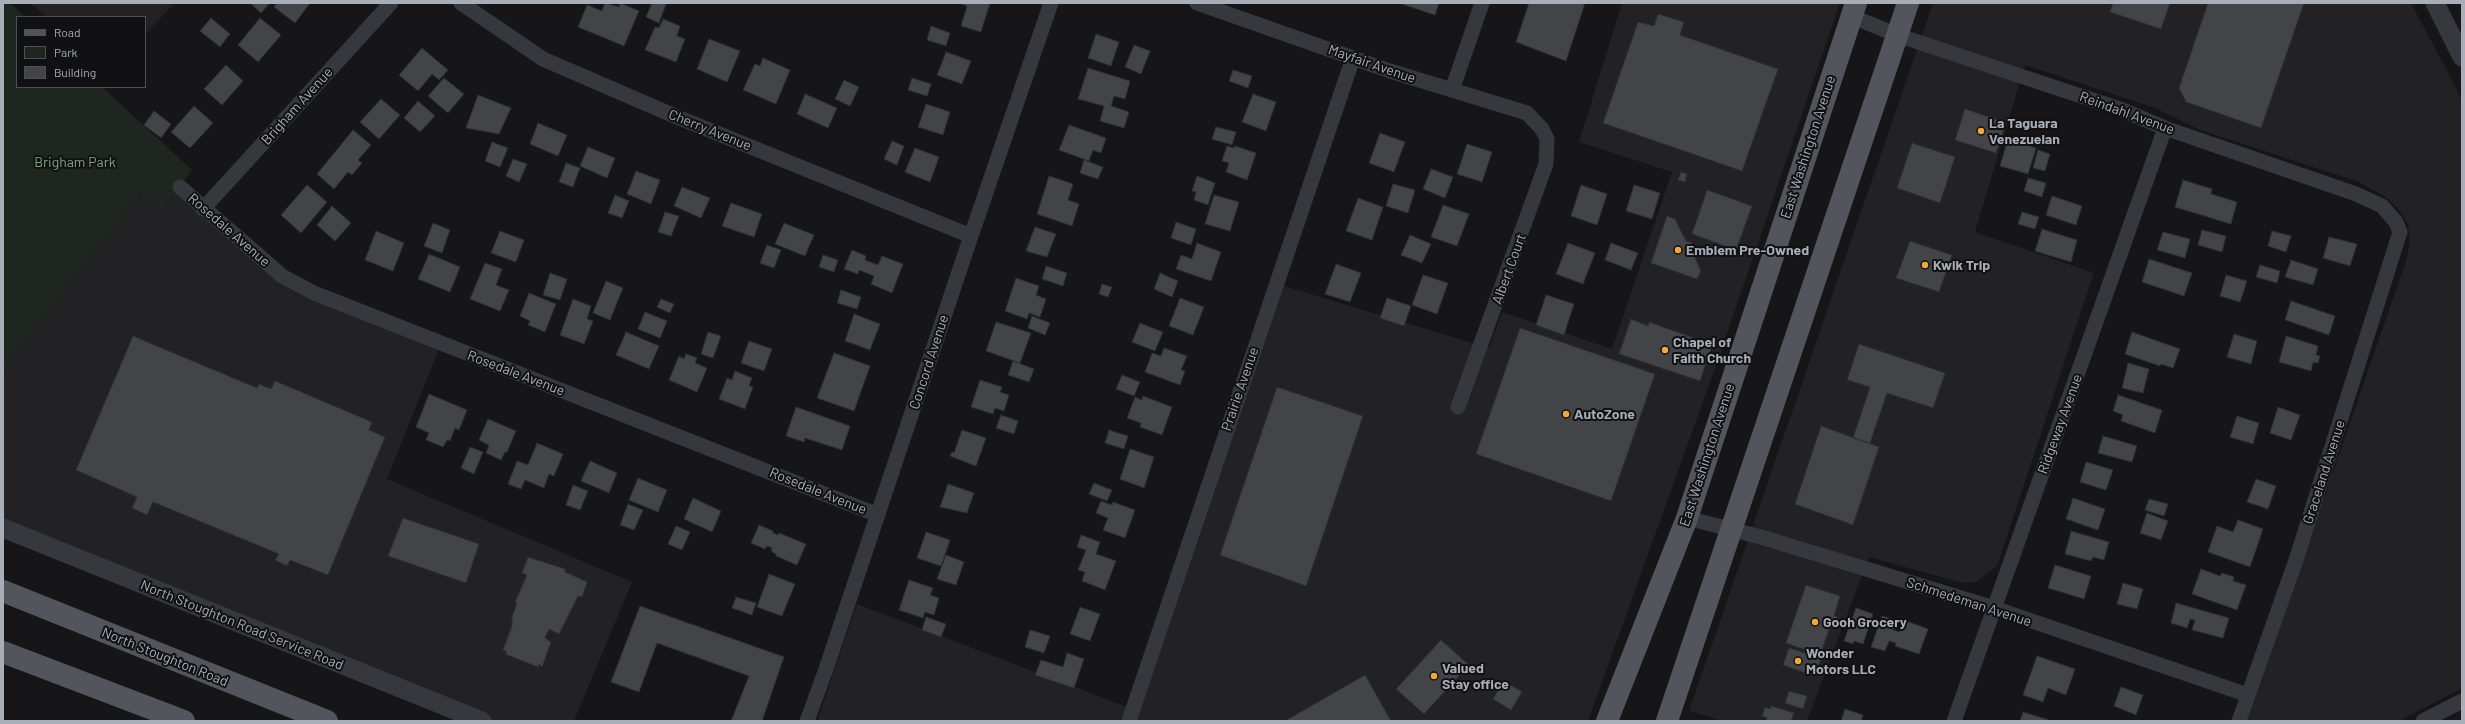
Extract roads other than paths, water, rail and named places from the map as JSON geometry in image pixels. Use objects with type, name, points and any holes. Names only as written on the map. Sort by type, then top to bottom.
[{"type":"main road","points":[[1667,721],[1730,529],[1908,3]]},
{"type":"main road","name":"East Washington Avenue","points":[[1607,721],[1687,518],[1854,10]]},
{"type":"main road","name":"North Stoughton Road","points":[[3,591],[328,721]]},
{"type":"main road","points":[[3,652],[184,721]]},
{"type":"street","name":"Brigham Avenue","points":[[203,210],[391,3]]},
{"type":"street","name":"Cherry Avenue","points":[[461,3],[543,59],[677,117],[971,236]]},
{"type":"street","name":"Concord Avenue","points":[[807,721],[878,515],[971,236],[1052,3]]},
{"type":"street","name":"Mayfair Avenue","points":[[1197,3],[1352,58],[1527,113],[1542,129]]},
{"type":"street","points":[[1452,90],[1482,3]]},
{"type":"street","points":[[2435,3],[2462,57]]},
{"type":"street","name":"Reindahl Avenue","points":[[1854,10],[1897,35],[2120,109],[2165,128],[2356,194],[2382,206],[2396,222]]},
{"type":"street","name":"Prairie Avenue","points":[[1128,721],[1352,58]]},
{"type":"street","name":"Ridgeway Avenue","points":[[1954,721],[2165,128]]},
{"type":"street","name":"Albert Court","points":[[1458,407],[1546,164],[1547,139],[1542,129]]},
{"type":"street","name":"Rosedale Avenue","points":[[180,187],[203,210],[282,276],[314,293],[878,515]]},
{"type":"street","name":"Graceland Avenue","points":[[2239,721],[2296,560],[2400,232],[2396,222]]},
{"type":"street","name":"Schmedeman Avenue","points":[[1687,518],[1730,529],[1994,608],[2248,695]]},
{"type":"street","name":"North Stoughton Road Service Road","points":[[3,528],[482,721]]},
{"type":"street","points":[[2423,721],[2462,701]]},
{"type":"place","name":"La Taguara Venezuelan","points":[[1981,131]]},
{"type":"place","name":"Emblem Pre-Owned","points":[[1678,250]]},
{"type":"place","name":"Kwik Trip","points":[[1925,265]]},
{"type":"place","name":"Chapel of Faith Church","points":[[1665,350]]},
{"type":"place","name":"AutoZone","points":[[1566,414]]},
{"type":"place","name":"Gooh Grocery","points":[[1815,622]]},
{"type":"place","name":"Wonder Motors LLC","points":[[1798,661]]},
{"type":"place","name":"Valued Stay office","points":[[1434,676]]},
{"type":"park label","name":"Brigham Park","points":[[75,162]]}]
